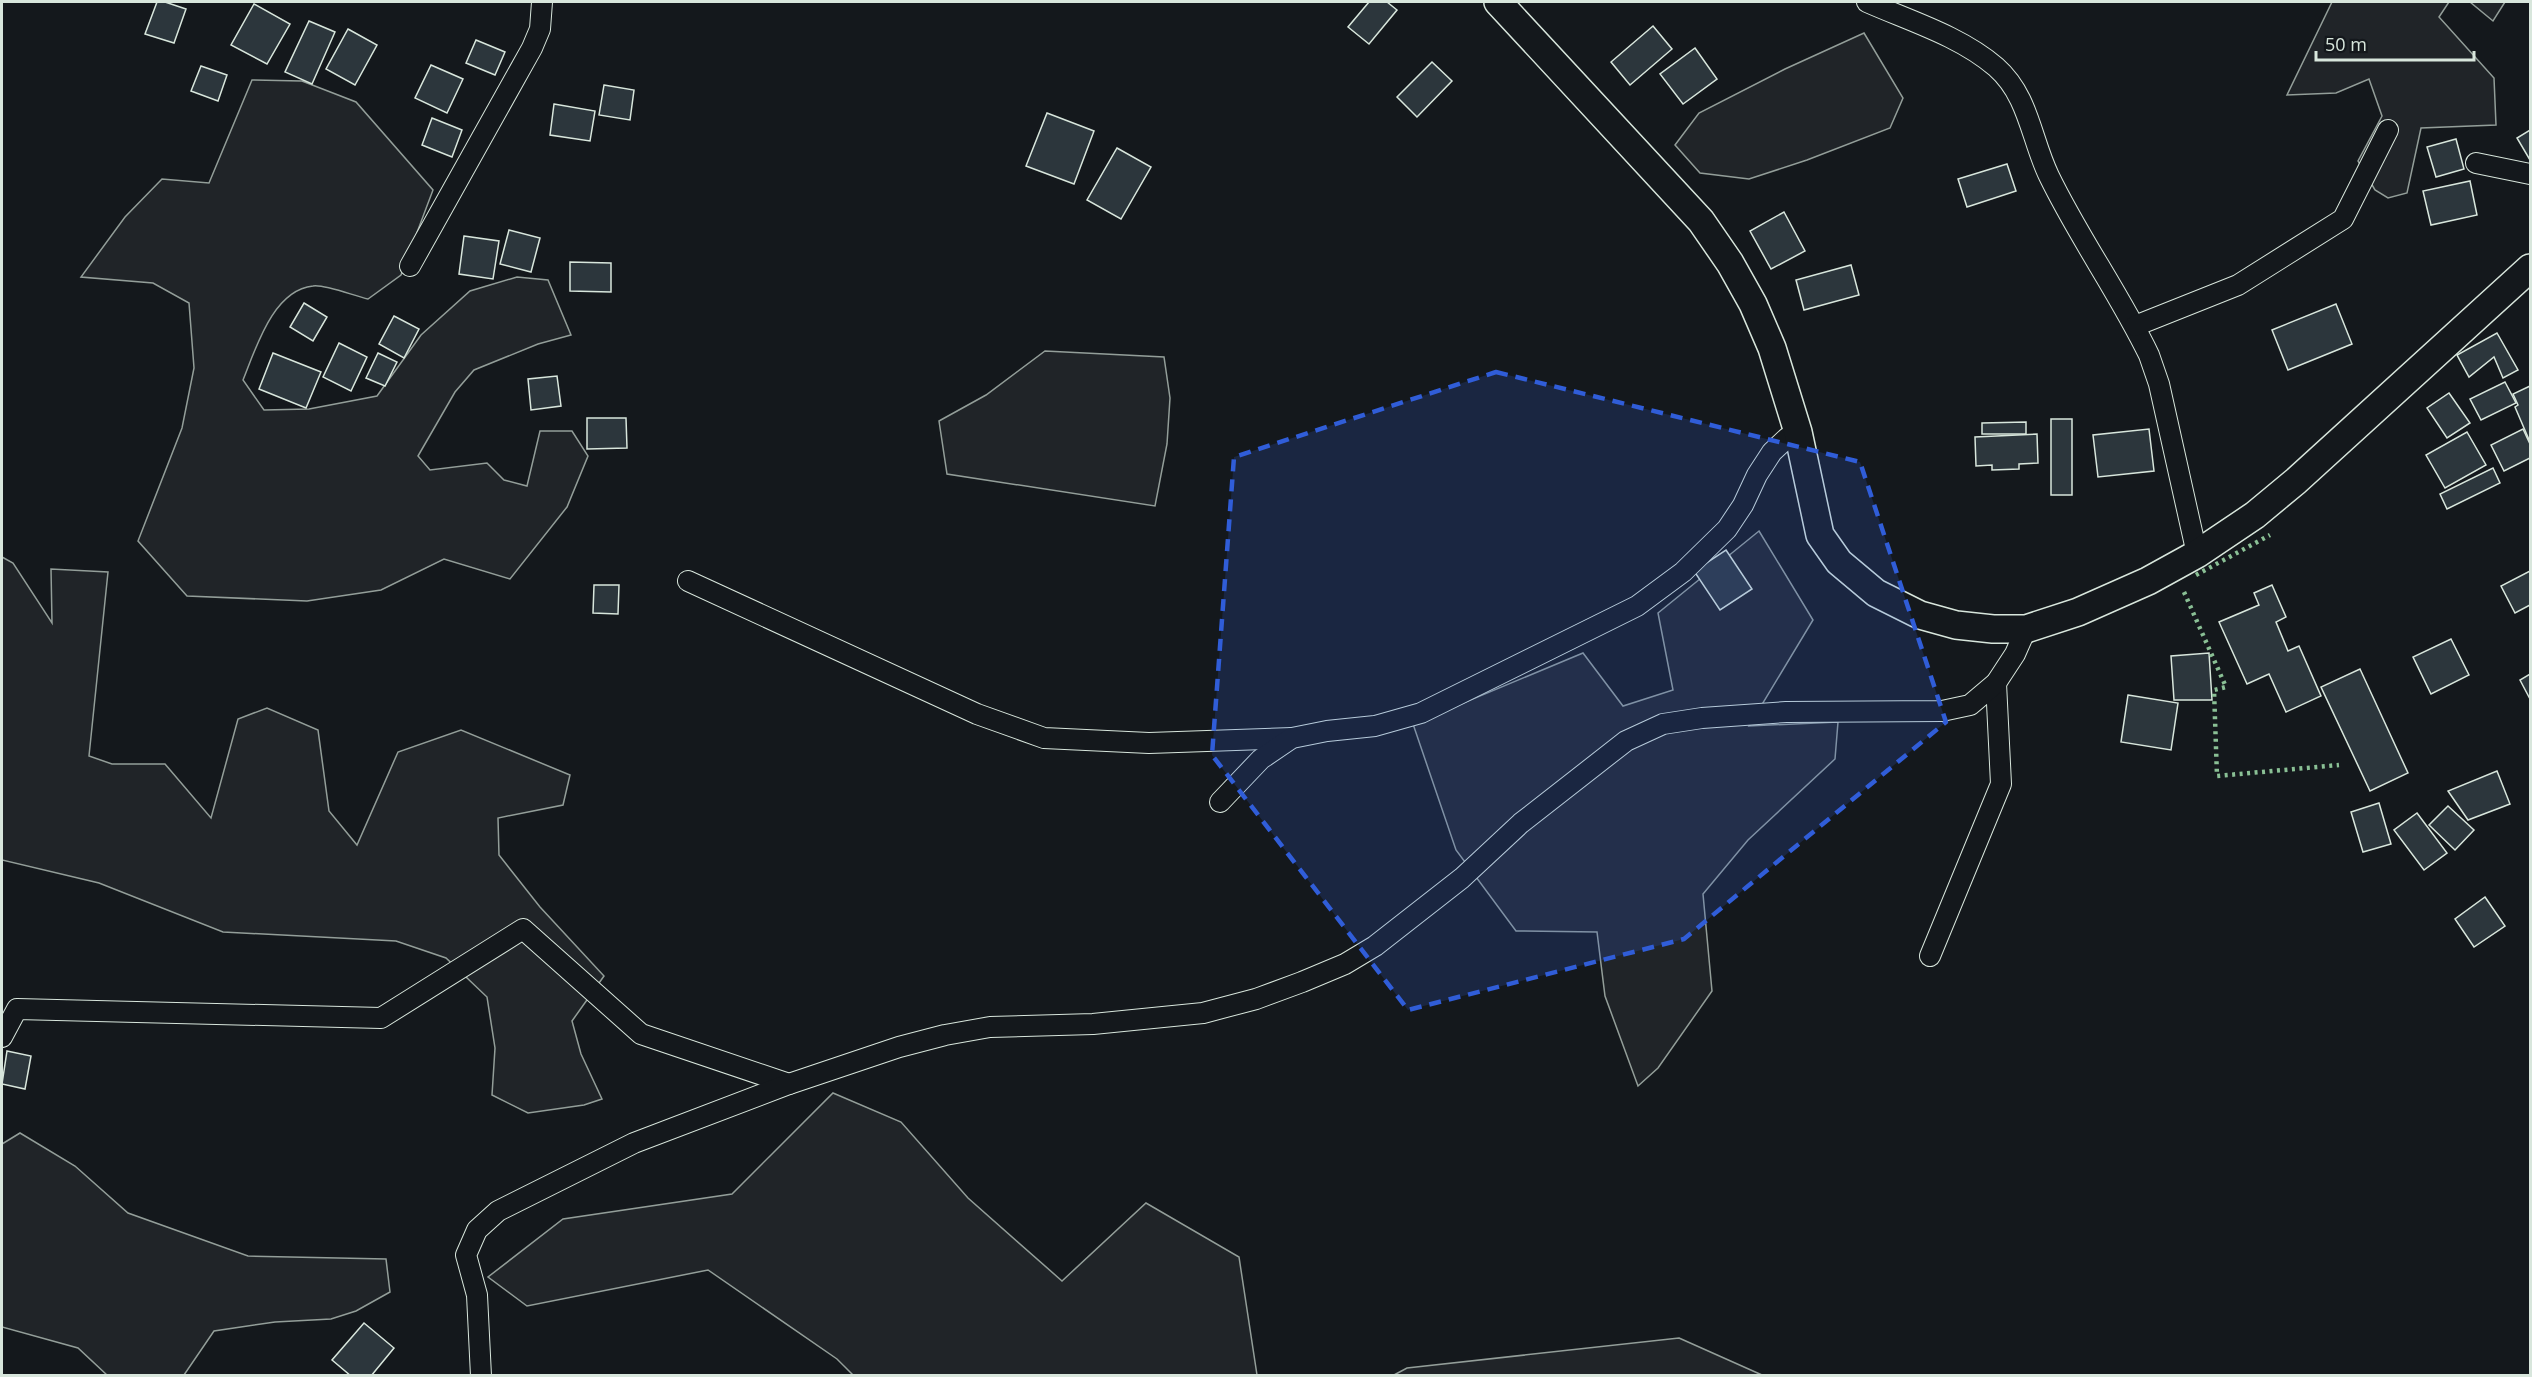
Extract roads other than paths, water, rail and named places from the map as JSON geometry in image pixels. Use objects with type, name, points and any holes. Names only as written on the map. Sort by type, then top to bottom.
[{"type":"main road","points":[[1498,2],[1701,221],[1730,263],[1753,304],[1772,348],[1798,432],[1820,535],[1839,562],[1876,593],[1920,615],[1956,625],[1993,629],[2026,629],[2078,612],[2148,580],[2197,554],[2255,515],[2296,481],[2530,268]]},
{"type":"street","points":[[410,266],[532,48],[540,29],[542,2]]},
{"type":"street","points":[[1867,2],[1965,45],[1996,67],[2014,87],[2026,108],[2049,175],[2150,355],[2159,384],[2197,554]]},
{"type":"street","points":[[2135,326],[2238,285],[2343,219],[2388,130]]},
{"type":"street","points":[[2476,163],[2530,174]]},
{"type":"street","points":[[687,581],[977,714],[1044,738],[1149,743],[1292,738],[1327,731],[1375,726],[1420,713],[1637,606],[1683,572],[1727,529],[1772,452],[1787,438],[1798,432]]},
{"type":"street","points":[[481,1376],[477,1295],[466,1255],[477,1230],[498,1211],[634,1143],[789,1083],[899,1047],[945,1035],[990,1027],[1146,1020],[1203,1013],[1256,999],[1345,964],[1375,946],[1462,878],[1521,823],[1626,741],[1663,724],[1702,718],[1786,712],[1942,711],[1970,705],[1996,683],[2015,654],[2026,629]]},
{"type":"street","points":[[1930,956],[2001,784],[1996,683]]},
{"type":"street","points":[[1220,802],[1261,759],[1292,738]]},
{"type":"street","points":[[2,1037],[17,1009],[381,1018],[523,929],[641,1034],[789,1083]]}]
